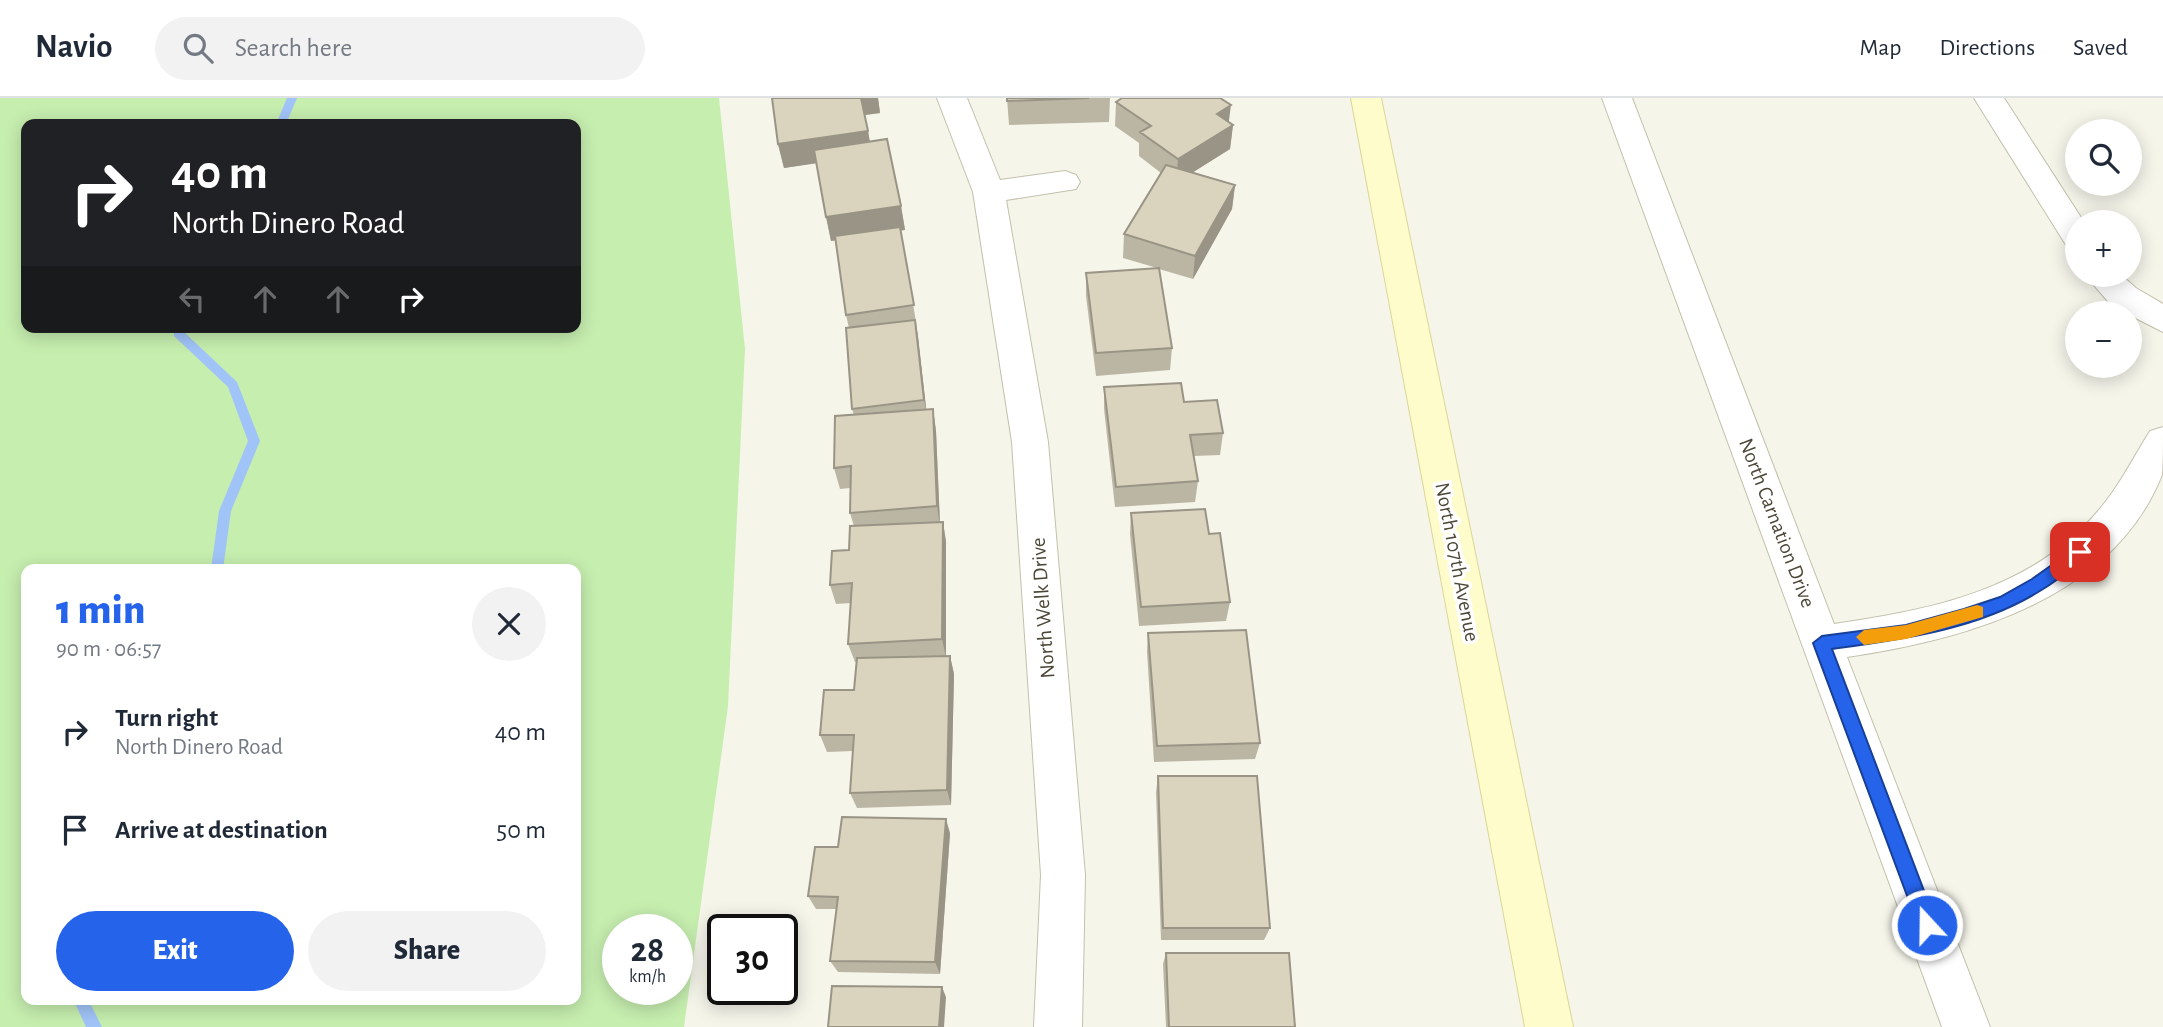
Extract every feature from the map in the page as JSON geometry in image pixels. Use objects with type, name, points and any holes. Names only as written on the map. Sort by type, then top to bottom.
[{"type":"main road","name":"North 107th Avenue","points":[[1366,98],[1549,1027]]},
{"type":"street","name":"North Welk Drive","points":[[952,98],[989,192],[1030,442],[1063,875],[1058,1027]]},
{"type":"street","name":"North Carnation Drive","points":[[1617,98],[1966,1027]]},
{"type":"street","points":[[1989,98],[2065,218]]},
{"type":"street","points":[[989,192],[1065,182]]},
{"type":"street","points":[[2113,287],[2124,298],[2163,320]]},
{"type":"street","points":[[1822,643],[1906,632],[1964,617],[2038,584],[2105,530],[2163,441]]},
{"type":"green space","points":[[0,98],[719,98],[745,349],[728,706],[693,961],[693,914],[602,914],[602,1005],[687,1005],[684,1027],[0,1027]]},
{"type":"building","points":[[772,98],[861,98],[868,131],[778,144]]},
{"type":"building","points":[[1007,98],[1089,98],[1007,101]]},
{"type":"building","points":[[1122,98],[1220,98],[1231,105],[1217,114],[1233,125],[1178,159],[1140,132],[1151,126],[1116,102]]},
{"type":"building","points":[[887,139],[901,206],[826,217],[814,150]]},
{"type":"building","points":[[1166,165],[1235,185],[1195,256],[1124,234]]},
{"type":"building","points":[[900,227],[914,305],[846,315],[835,236]]},
{"type":"building","points":[[1159,268],[1172,348],[1096,353],[1086,273]]},
{"type":"building","points":[[915,320],[924,400],[852,409],[846,328]]},
{"type":"building","points":[[1181,383],[1184,402],[1217,400],[1223,433],[1190,435],[1198,481],[1116,487],[1104,387]]},
{"type":"building","points":[[933,409],[937,506],[850,513],[851,466],[834,468],[835,416]]},
{"type":"building","points":[[1205,509],[1209,534],[1220,533],[1230,602],[1141,607],[1131,513]]},
{"type":"building","points":[[943,522],[942,639],[848,644],[852,583],[830,585],[832,551],[849,550],[850,526]]},
{"type":"building","points":[[1246,630],[1260,743],[1157,746],[1148,633]]},
{"type":"building","points":[[950,656],[947,790],[850,793],[854,735],[820,735],[824,690],[854,690],[857,658]]},
{"type":"building","points":[[1158,776],[1257,776],[1270,928],[1163,928]]},
{"type":"building","points":[[842,817],[946,819],[935,962],[830,961],[838,897],[808,896],[815,847],[838,847]]},
{"type":"building","points":[[1166,953],[1289,953],[1295,1027],[1169,1027]]},
{"type":"building","points":[[832,986],[942,987],[939,1027],[828,1027]]},
{"type":"waterway","points":[[283,119],[292,98]]},
{"type":"waterway","points":[[178,333],[233,385],[254,441],[225,511],[218,564]]},
{"type":"waterway","points":[[83,1005],[94,1027]]},
{"type":"slow traffic","points":[[1864,637],[1906,632],[1977,612]]},
{"type":"route","points":[[1927,925],[1822,643],[1906,632],[1964,617],[2038,584],[2080,552]]}]
